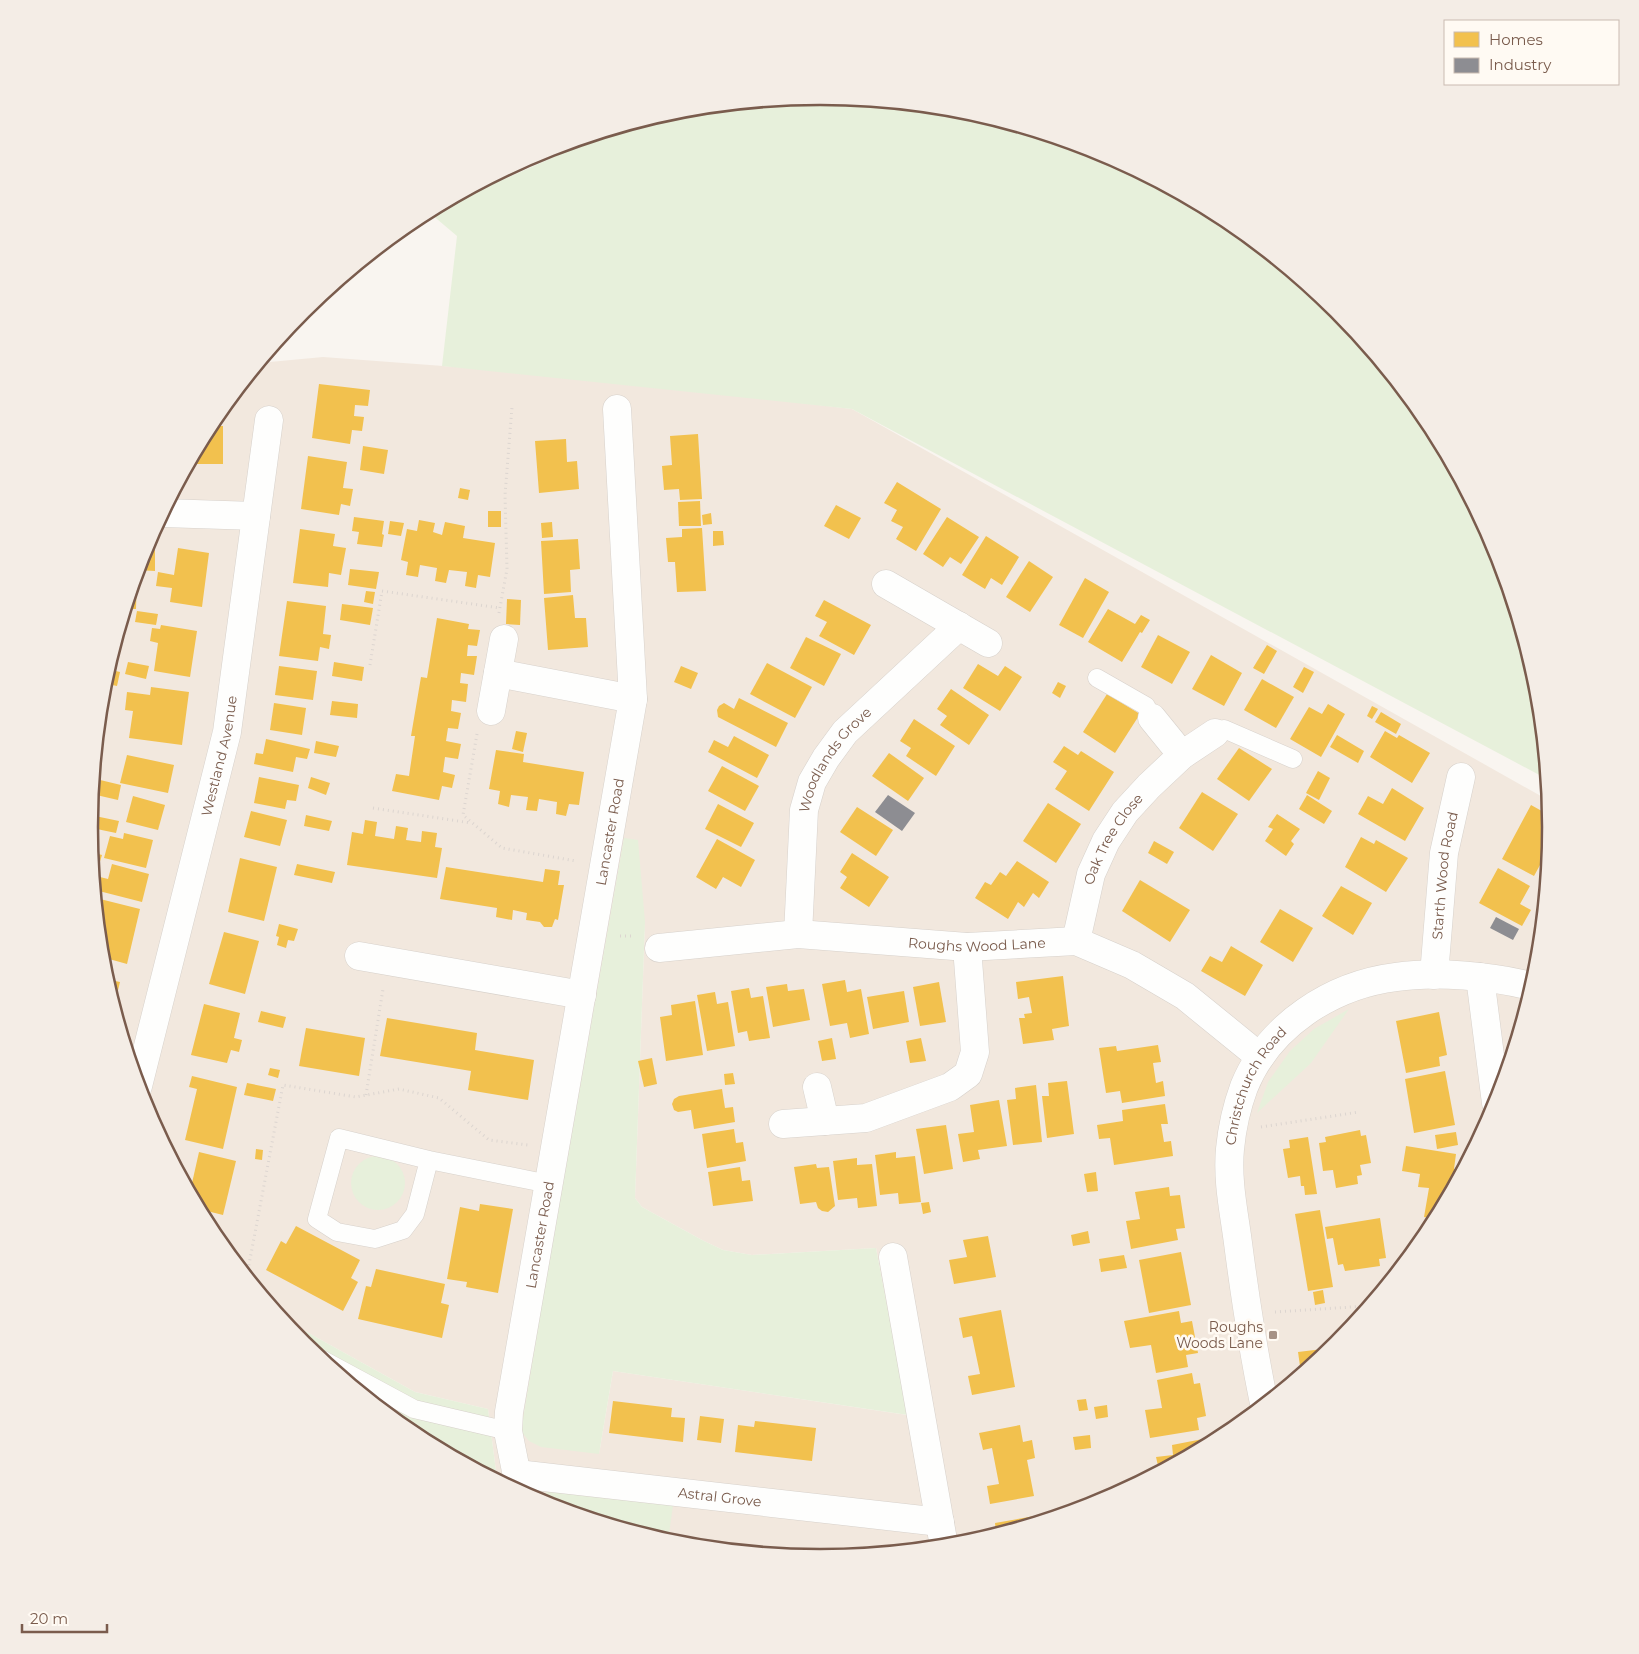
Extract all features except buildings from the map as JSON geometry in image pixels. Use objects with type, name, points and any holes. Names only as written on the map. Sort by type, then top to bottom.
[{"type":"street","name":"Lancaster Road","points":[[519,1483],[508,1431],[509,1412],[633,699],[617,409]]},
{"type":"street","name":"Westland Avenue","points":[[141,1073],[227,732],[269,420]]},
{"type":"street","points":[[170,513],[256,516]]},
{"type":"street","points":[[886,584],[988,643]]},
{"type":"street","name":"Woodlands Grove","points":[[798,934],[804,810],[812,782],[826,758],[845,732],[959,626]]},
{"type":"street","points":[[491,711],[504,639]]},
{"type":"street","points":[[498,674],[633,699]]},
{"type":"street","points":[[1152,718],[1182,755]]},
{"type":"street","name":"Oak Tree Close","points":[[1076,941],[1092,874],[1106,841],[1125,812],[1182,755],[1215,733]]},
{"type":"street","name":"Starth Wood Road","points":[[1434,975],[1444,853],[1461,777]]},
{"type":"street","name":"Roughs Wood Lane","points":[[659,948],[798,934],[967,947],[1076,941],[1132,965],[1185,996],[1260,1057]]},
{"type":"street","points":[[783,1124],[866,1118],[950,1088],[968,1074],[975,1052],[967,947]]},
{"type":"street","points":[[359,956],[582,995]]},
{"type":"street","name":"Christchurch Road","points":[[1263,1397],[1247,1314],[1230,1183],[1230,1150],[1234,1121],[1244,1086],[1260,1057],[1279,1034],[1305,1011],[1332,996],[1363,984],[1396,976],[1434,975],[1480,977],[1524,985]]},
{"type":"street","points":[[1480,977],[1494,1085]]},
{"type":"street","points":[[817,1087],[825,1121]]},
{"type":"street","name":"Astral Grove","points":[[519,1483],[942,1534],[893,1257]]},
{"type":"lane","points":[[1097,678],[1146,706],[1152,718]]},
{"type":"lane","points":[[1215,733],[1224,730],[1293,759]]},
{"type":"lane","points":[[429,1160],[415,1214],[402,1230],[374,1239],[337,1232],[317,1219],[339,1138],[429,1160],[549,1184]]},
{"type":"lane","points":[[346,1372],[414,1409],[508,1431]]},
{"type":"path","points":[[504,639],[497,630],[507,569],[505,495],[512,407]]},
{"type":"path","points":[[370,665],[382,591],[500,608]]},
{"type":"path","points":[[491,711],[480,717],[463,815],[502,848],[604,866]]},
{"type":"path","points":[[374,808],[472,823]]},
{"type":"path","points":[[592,935],[657,938],[659,948]]},
{"type":"path","points":[[366,1095],[387,961]]},
{"type":"path","points":[[1252,1129],[1359,1112]]},
{"type":"path","points":[[1247,1314],[1359,1307]]},
{"type":"shaded area","points":[[323,357],[575,376],[852,409],[1541,796],[1542,827],[1540,874],[1535,921],[1528,968],[1517,1014],[1487,1103],[1445,1188],[1420,1228],[1392,1267],[1362,1303],[1330,1338],[1296,1370],[1221,1427],[1139,1475],[1096,1494],[1052,1511],[1006,1524],[914,1543],[820,1549],[725,1543],[679,1535],[587,1511],[500,1475],[496,1473],[488,1409],[415,1392],[302,1331],[277,1303],[247,1267],[219,1228],[194,1188],[152,1103],[122,1014],[111,968],[99,874],[99,780],[104,733],[111,686],[122,640],[136,595],[152,551],[194,466],[219,426],[268,362]],"holes":[[[645,922],[635,1198],[642,1207],[723,1250],[752,1255],[876,1248],[907,1415],[613,1371],[599,1454]]]},
{"type":"green space","points":[[820,105],[914,111],[960,119],[1052,143],[1139,179],[1221,227],[1296,284],[1330,316],[1362,351],[1392,387],[1420,426],[1445,466],[1467,508],[1487,551],[1503,595],[1517,640],[1528,686],[1539,775],[852,409],[442,366],[457,236],[434,217],[483,189],[574,148],[633,130],[725,111]]},
{"type":"green space","points":[[624,838],[638,840],[645,922],[635,1198],[642,1207],[723,1250],[752,1255],[876,1248],[908,1415],[613,1371],[599,1454],[541,1447],[529,1441],[521,1431]]},
{"type":"green space","points":[[1349,1009],[1311,1063],[1257,1113],[1268,1082],[1290,1051],[1314,1029]]},
{"type":"green space","points":[[373,1156],[383,1156],[393,1160],[401,1168],[405,1183],[401,1198],[393,1206],[383,1210],[373,1210],[363,1206],[355,1198],[351,1188],[351,1178],[355,1168],[363,1160]]},
{"type":"green space","points":[[302,1331],[415,1392],[488,1409],[496,1473],[418,1427],[380,1400],[343,1370]]},
{"type":"green space","points":[[546,1490],[674,1498],[669,1533],[587,1511],[546,1495]]},
{"type":"place","name":"Roughs Woods Lane","points":[[1273,1335]]}]
